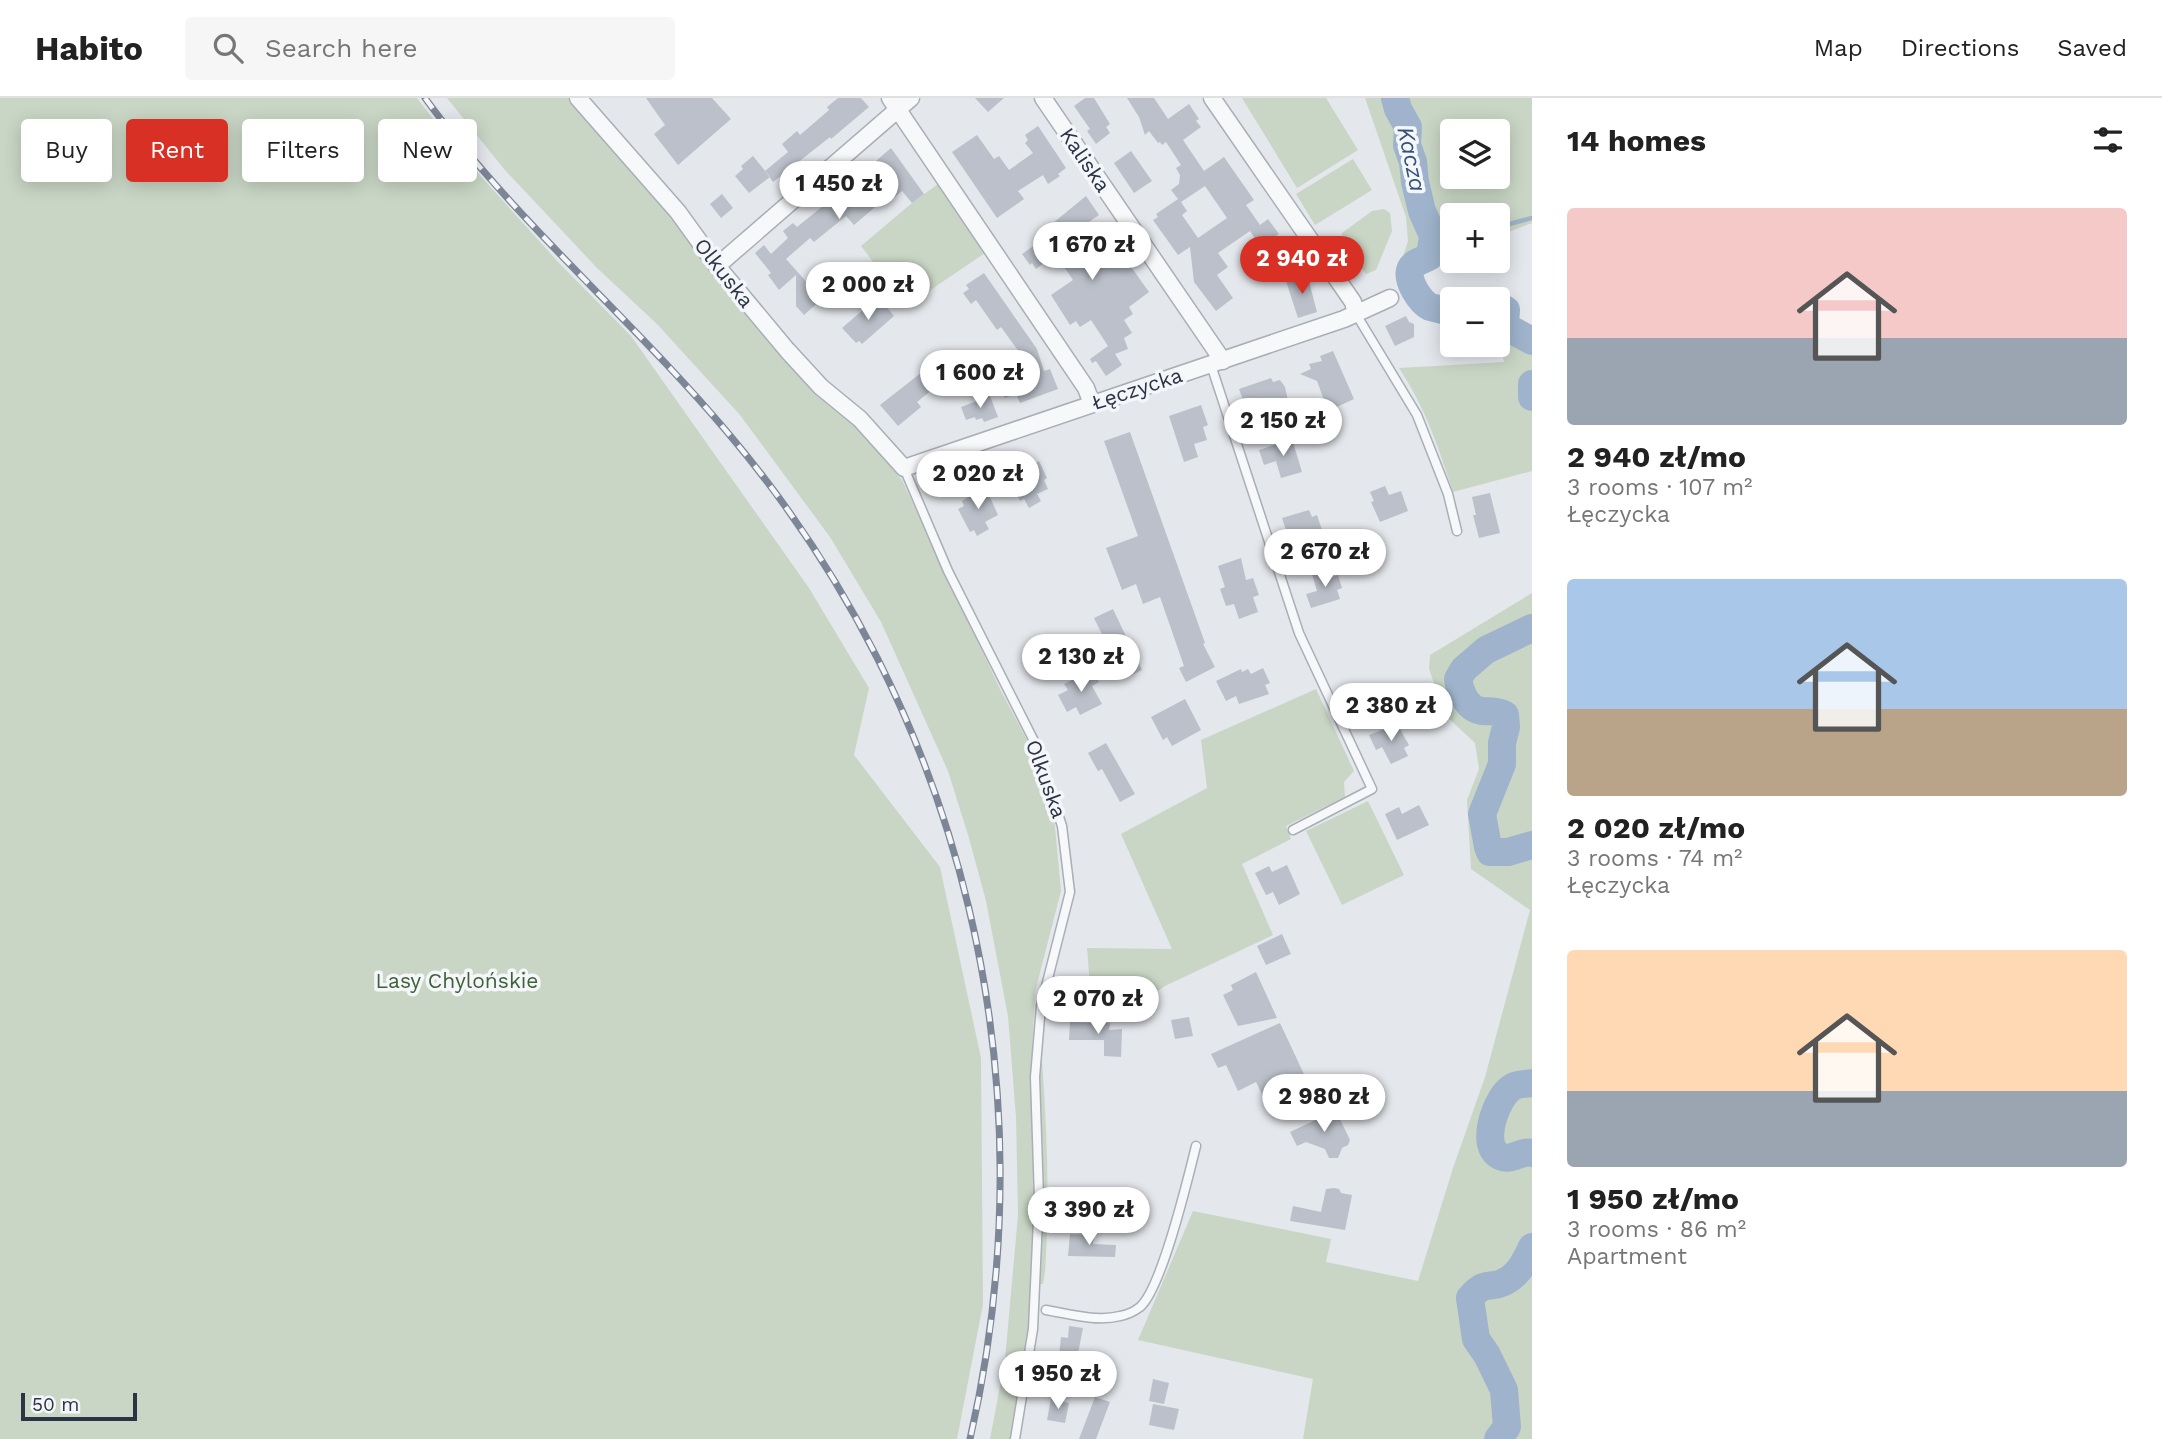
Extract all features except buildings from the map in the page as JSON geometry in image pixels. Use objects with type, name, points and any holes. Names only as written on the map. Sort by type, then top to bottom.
[{"type":"street","name":"Olkuska","points":[[578,98],[678,212],[717,266],[813,378],[860,419],[904,468]]},
{"type":"street","points":[[717,266],[894,104],[911,98]]},
{"type":"street","name":"Kaliska","points":[[1043,98],[1217,363]]},
{"type":"street","points":[[1212,98],[1353,302],[1356,314]]},
{"type":"street","points":[[894,104],[1086,388],[1092,404]]},
{"type":"street","name":"Łęczycka","points":[[904,468],[1217,363],[1356,314],[1390,298]]},
{"type":"lane","points":[[1356,314],[1417,415],[1448,494],[1458,531]]},
{"type":"lane","name":"Łęczycka","points":[[1217,363],[1299,633],[1372,789],[1293,830]]},
{"type":"lane","name":"Olkuska","points":[[904,468],[948,572],[1034,741],[1062,825],[1070,892],[1041,1006],[1035,1077],[1039,1198],[1033,1329],[1015,1439]]},
{"type":"lane","points":[[1046,1310],[1102,1319],[1123,1316],[1140,1307],[1155,1283],[1185,1191],[1196,1146]]},
{"type":"green space","name":"Lasy Chylońskie","points":[[0,98],[417,98],[433,119],[378,119],[378,182],[477,182],[477,172],[560,264],[631,336],[809,588],[869,688],[854,755],[940,867],[981,1058],[983,1304],[957,1439],[0,1439]]},
{"type":"green space","points":[[447,98],[568,98],[672,215],[705,265],[727,292],[791,362],[852,421],[902,480],[1001,691],[1026,738],[1053,806],[1061,891],[1035,992],[1031,1074],[1037,1196],[1028,1338],[1012,1439],[990,1439],[1005,1360],[1018,1215],[1016,1117],[1008,1016],[986,901],[948,771],[881,622],[830,537],[740,415],[657,324],[597,268],[504,169],[477,135],[477,119],[464,119]]},
{"type":"green space","points":[[1242,98],[1326,98],[1358,150],[1297,188]]},
{"type":"green space","points":[[1365,98],[1532,98],[1532,223],[1510,231],[1510,203],[1440,203],[1440,249],[1425,268],[1423,278],[1428,297],[1440,299],[1440,323],[1421,316],[1409,300],[1397,275],[1408,241],[1406,217]]},
{"type":"green space","points":[[1353,159],[1372,190],[1315,225],[1296,194]]},
{"type":"green space","points":[[938,184],[985,253],[907,306],[861,246]]},
{"type":"green space","points":[[1384,209],[1390,213],[1392,231],[1376,270],[1366,274],[1343,243],[1342,233],[1372,211]]},
{"type":"green space","points":[[1510,311],[1516,323],[1532,333],[1532,471],[1453,492],[1424,413],[1399,368],[1504,362],[1503,357],[1510,357]]},
{"type":"green space","points":[[1532,593],[1532,1439],[1303,1439],[1313,1379],[1138,1340],[1193,1211],[1331,1239],[1326,1262],[1418,1281],[1485,1077],[1530,910],[1471,869],[1467,800],[1479,769],[1475,743],[1446,716],[1429,669],[1430,655]]},
{"type":"green space","points":[[1316,689],[1354,771],[1344,782],[1345,797],[1286,826],[1291,839],[1242,864],[1273,935],[1165,986],[1147,998],[1150,1010],[1122,1010],[1121,993],[1103,986],[1091,999],[1087,948],[1172,949],[1121,834],[1207,788],[1201,740]]},
{"type":"green space","points":[[1368,801],[1404,875],[1342,905],[1306,831]]},
{"type":"green space","points":[[1042,1060],[1047,1219],[1045,1272],[1043,1284],[1040,1284],[1043,1152],[1039,1061]]},
{"type":"waterway","name":"Kacza","points":[[1395,98],[1408,127],[1407,145],[1413,162],[1415,182],[1422,211],[1433,236],[1430,256],[1412,266],[1410,278],[1414,290],[1426,304],[1440,310]]},
{"type":"waterway","points":[[1510,224],[1532,218]]},
{"type":"waterway","points":[[1433,236],[1440,236]]},
{"type":"waterway","name":"Kacza","points":[[1510,329],[1532,341]]},
{"type":"waterway","name":"Kacza","points":[[1532,384],[1532,397]]},
{"type":"waterway","name":"Kacza","points":[[1532,628],[1486,650],[1464,669],[1458,679],[1463,694],[1472,707],[1505,715],[1502,764],[1482,814],[1490,852],[1508,852],[1532,845]]},
{"type":"waterway","name":"Kacza","points":[[1532,1083],[1515,1086],[1505,1093],[1495,1111],[1490,1133],[1494,1151],[1500,1156],[1508,1158],[1532,1153]]},
{"type":"waterway","name":"Kacza","points":[[1498,1439],[1507,1427],[1504,1390],[1476,1339],[1470,1298],[1480,1289],[1499,1284],[1514,1276],[1532,1247]]},
{"type":"railway","points":[[425,98],[496,186],[652,349],[728,433],[810,542],[877,658],[930,780],[969,907],[992,1038],[1000,1171],[993,1305],[970,1439]]}]
